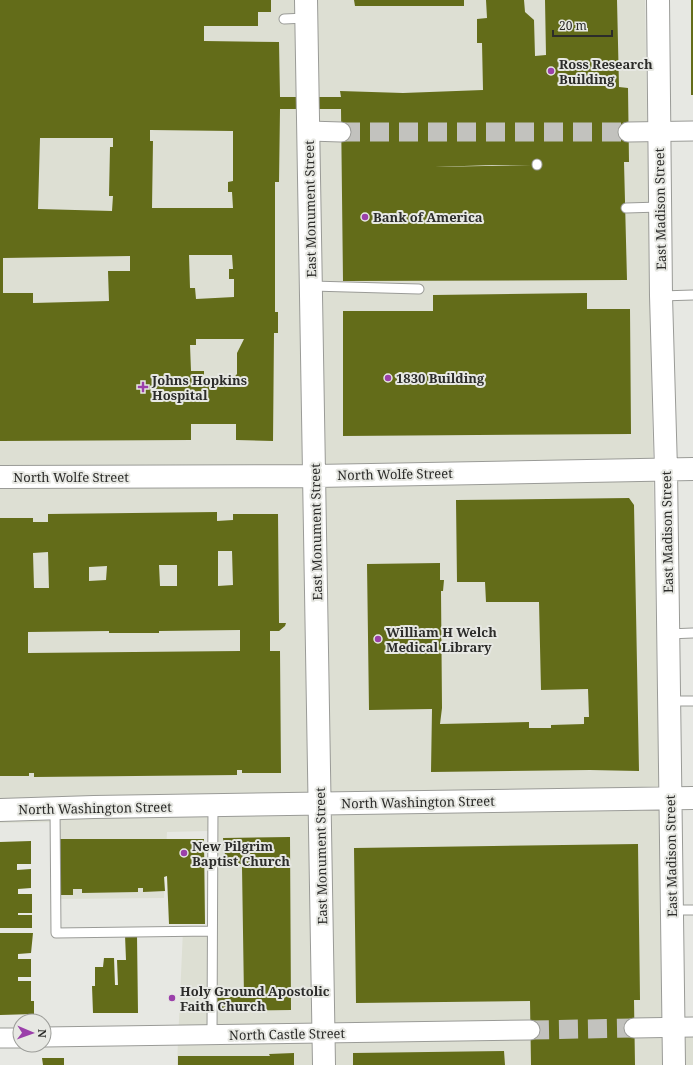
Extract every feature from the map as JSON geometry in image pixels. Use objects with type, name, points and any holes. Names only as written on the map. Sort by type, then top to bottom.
[{"type":"main road","name":"East Madison Street","points":[[658,0],[661,296],[666,469],[670,798],[682,910],[683,1027],[674,1065]]},
{"type":"main road","name":"East Monument Street","points":[[306,9],[312,286],[324,1065]]},
{"type":"main road","name":"North Wolfe Street","points":[[0,477],[315,476],[693,469]]},
{"type":"main road","name":"North Washington Street","points":[[0,810],[213,805],[693,798]]},
{"type":"street","points":[[309,131],[341,132]]},
{"type":"street","points":[[628,132],[693,131]]},
{"type":"street","points":[[634,1028],[683,1027]]},
{"type":"street","name":"North Castle Street","points":[[52,1037],[530,1030]]},
{"type":"street","points":[[0,1038],[12,1038]]},
{"type":"lane","points":[[284,19],[306,9]]},
{"type":"lane","points":[[626,208],[660,207]]},
{"type":"lane","points":[[312,286],[419,289]]},
{"type":"lane","points":[[661,296],[693,295]]},
{"type":"lane","points":[[668,634],[693,633]]},
{"type":"lane","points":[[669,701],[693,701]]},
{"type":"lane","points":[[212,1035],[213,805]]},
{"type":"lane","points":[[55,808],[56,933],[212,931]]},
{"type":"shaded area","points":[[0,0],[645,0],[659,798],[668,1034],[693,1033],[693,1065],[177,1065],[183,930],[209,929],[208,831],[167,832],[164,898],[58,899],[56,822],[0,823]]},
{"type":"building","points":[[0,0],[271,0],[271,12],[258,12],[258,26],[204,26],[204,41],[279,42],[280,97],[341,97],[340,91],[403,93],[483,90],[482,43],[477,43],[477,19],[487,18],[486,0],[524,0],[525,12],[534,20],[535,56],[546,55],[545,0],[617,0],[619,87],[628,88],[629,162],[624,162],[627,280],[343,281],[341,109],[280,109],[279,182],[275,182],[275,312],[278,312],[278,333],[274,333],[273,441],[236,440],[236,424],[191,424],[191,440],[0,441]],"holes":[[[150,130],[233,131],[233,181],[228,182],[228,192],[232,192],[233,208],[152,208],[153,141],[150,141]],[[40,138],[113,138],[113,147],[110,147],[109,196],[113,196],[112,211],[38,209]],[[492,165],[532,165],[435,167]],[[189,255],[232,255],[233,269],[229,269],[229,279],[234,279],[234,297],[196,299],[195,288],[190,288]],[[130,256],[130,271],[108,271],[109,301],[33,303],[33,293],[3,293],[3,258]],[[196,339],[244,339],[237,353],[237,374],[230,382],[204,382],[204,371],[191,371],[190,345],[196,345]]]},
{"type":"building","points":[[354,0],[464,0],[464,6],[355,6]]},
{"type":"building","points":[[691,0],[693,0],[693,95],[691,95]]},
{"type":"building","points":[[587,293],[587,309],[630,309],[631,434],[343,436],[343,311],[433,311],[433,295]]},
{"type":"building","points":[[629,498],[634,505],[639,771],[590,770],[431,772],[432,709],[369,710],[367,564],[440,563],[440,580],[444,580],[443,591],[441,591],[442,708],[440,724],[529,722],[529,728],[551,728],[551,725],[584,724],[584,717],[589,717],[588,689],[541,690],[539,602],[486,602],[485,582],[457,582],[456,500]]},
{"type":"building","points":[[217,512],[217,521],[233,520],[233,514],[278,514],[279,623],[286,623],[285,626],[279,631],[270,631],[270,651],[280,651],[281,773],[242,773],[242,770],[237,770],[237,775],[34,777],[34,773],[29,773],[29,776],[0,776],[0,518],[33,518],[33,522],[48,522],[48,514]],"holes":[[[218,551],[232,551],[233,585],[218,586]],[[48,552],[49,588],[34,588],[33,553]],[[159,565],[177,565],[177,586],[160,586]],[[107,566],[106,580],[89,581],[89,567]],[[240,630],[240,651],[28,653],[28,632],[109,631],[109,633],[159,633],[159,631]]]},
{"type":"building","points":[[290,837],[291,1010],[214,1011],[214,997],[244,997],[242,867],[251,868],[251,864],[226,864],[223,838]]},
{"type":"building","points":[[58,839],[204,839],[205,924],[169,924],[167,876],[164,877],[165,891],[143,892],[143,888],[138,888],[138,892],[82,893],[82,889],[73,889],[73,895],[60,895]]},
{"type":"building","points":[[31,841],[31,864],[17,864],[17,870],[31,869],[31,888],[18,889],[18,894],[32,894],[32,913],[18,913],[18,915],[32,915],[32,928],[0,928],[0,842]]},
{"type":"building","points":[[638,844],[640,1000],[634,1000],[635,1065],[531,1065],[530,1001],[356,1003],[354,848]]},
{"type":"building","points":[[0,933],[33,933],[31,953],[18,954],[18,959],[31,959],[31,977],[18,977],[18,981],[31,981],[31,1001],[34,1001],[34,1013],[12,1013],[12,1015],[0,1015]]},
{"type":"building","points":[[125,935],[137,935],[138,1013],[93,1013],[92,986],[95,986],[95,967],[103,967],[104,958],[114,958],[115,985],[118,985],[117,960],[126,960]]},
{"type":"building","points":[[504,1051],[505,1065],[353,1065],[353,1053]]},
{"type":"building","points":[[294,1053],[294,1065],[178,1065],[178,1056],[270,1056],[269,1054]]},
{"type":"building","points":[[42,1058],[64,1058],[64,1065],[43,1065]]},
{"type":"tunnel","points":[[341,132],[628,132]]},
{"type":"tunnel","points":[[530,1030],[634,1028]]},
{"type":"place","name":"Ross Research Building","points":[[551,71]]},
{"type":"place","name":"Bank of America","points":[[365,217]]},
{"type":"place","name":"1830 Building","points":[[388,378]]},
{"type":"place","name":"Johns Hopkins Hospital","points":[[143,387]]},
{"type":"place","name":"William H Welch Medical Library","points":[[378,639]]},
{"type":"place","name":"New Pilgrim Baptist Church","points":[[184,853]]},
{"type":"place","name":"Holy Ground Apostolic Faith Church","points":[[172,998]]}]
